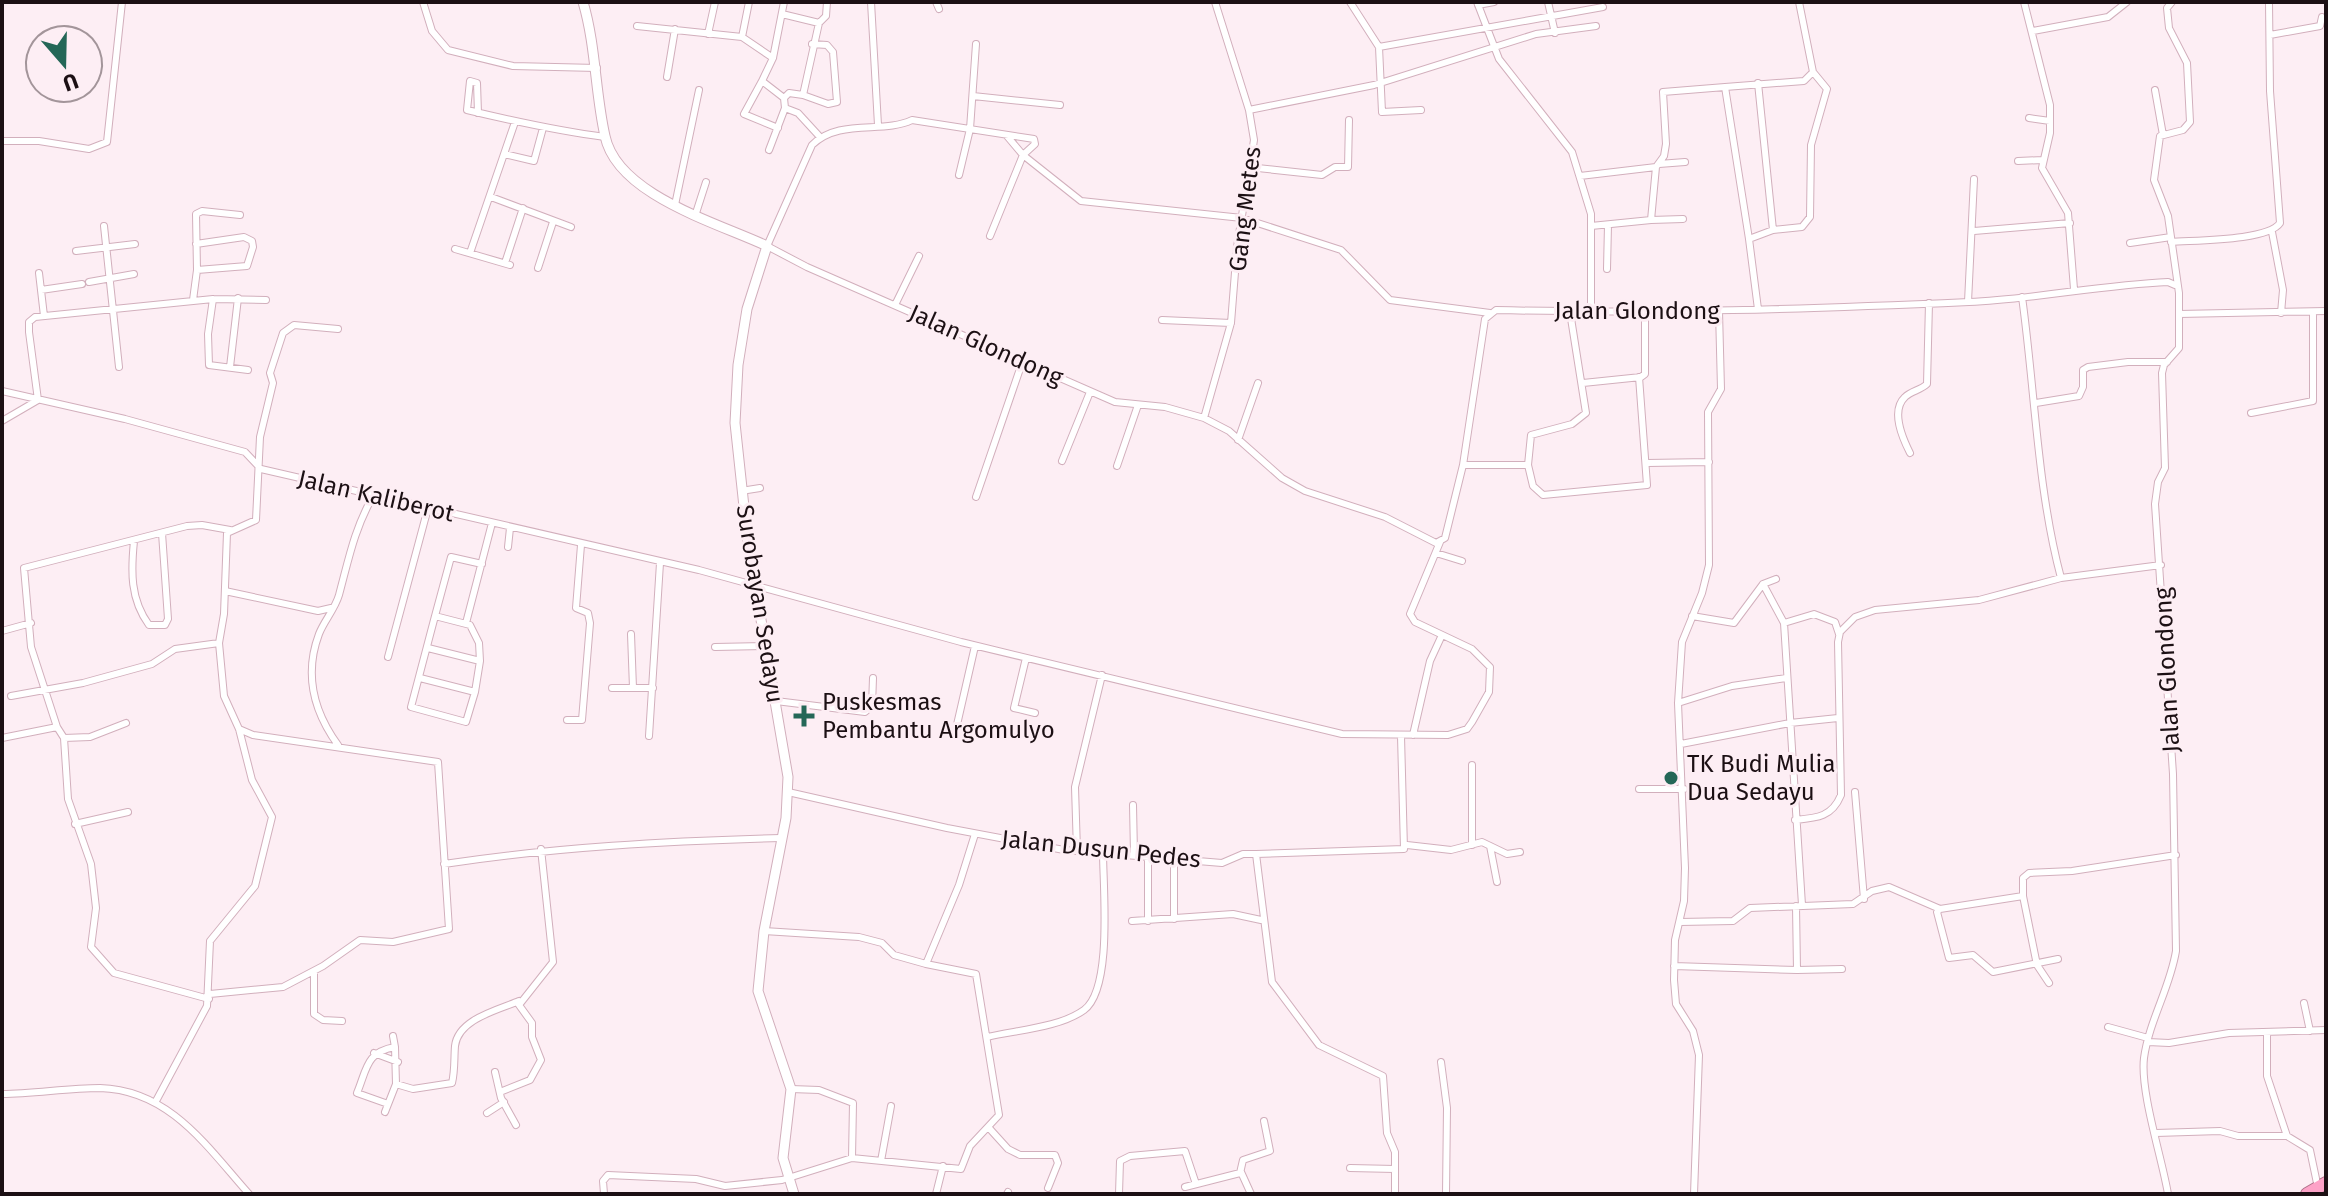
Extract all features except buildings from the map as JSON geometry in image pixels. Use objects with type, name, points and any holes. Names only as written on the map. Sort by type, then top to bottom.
[{"type":"main road","name":"Jalan Glondong","points":[[585,4],[605,137],[611,154],[633,180],[675,205],[767,246]]},
{"type":"main road","name":"Surobayan Sedayu","points":[[767,246],[747,309],[738,365],[735,423],[741,491],[758,584],[788,792],[764,931],[759,998],[791,1089],[783,1158],[794,1194]]},
{"type":"street","points":[[2,141],[39,141],[89,149],[107,142],[122,2]]},
{"type":"street","points":[[423,2],[432,31],[448,50],[513,66],[597,68]]},
{"type":"street","points":[[708,34],[715,2]]},
{"type":"street","points":[[742,37],[749,2]]},
{"type":"street","points":[[778,128],[744,114],[773,58],[784,2]]},
{"type":"street","points":[[803,95],[812,44],[819,23],[826,16],[827,2]]},
{"type":"street","points":[[871,2],[878,125]]},
{"type":"street","name":"Gang Metes","points":[[1204,418],[1231,323],[1248,167],[1254,140],[1249,110],[1215,2]]},
{"type":"street","points":[[1350,2],[1379,47],[1384,114],[1421,110]]},
{"type":"street","points":[[1494,2],[1478,3],[1493,48],[1559,131],[1588,201],[1591,313]]},
{"type":"street","points":[[1548,2],[1555,33]]},
{"type":"street","points":[[1749,239],[1773,230],[1802,227],[1809,221],[1811,145],[1827,89],[1813,72],[1799,2]]},
{"type":"street","points":[[2024,2],[2050,105],[2044,175],[2063,203],[2070,223],[2074,289]]},
{"type":"street","points":[[2033,31],[2101,19],[2127,2]]},
{"type":"street","points":[[2269,2],[2270,91],[2281,216],[2272,232],[2283,290],[2281,313]]},
{"type":"street","points":[[2168,3],[2169,28],[2187,63],[2190,117],[2186,129],[2159,139],[2154,180],[2167,212],[2175,285]]},
{"type":"street","points":[[1379,47],[1422,36],[1486,30],[1603,7]]},
{"type":"street","points":[[782,14],[819,23]]},
{"type":"street","points":[[2270,35],[2322,25],[2322,17]]},
{"type":"street","points":[[637,26],[742,37],[773,58]]},
{"type":"street","points":[[1249,110],[1380,83],[1536,34],[1596,26]]},
{"type":"street","points":[[667,77],[675,29]]},
{"type":"street","points":[[784,98],[789,93],[828,104],[837,102],[833,52],[827,45],[812,44]]},
{"type":"street","points":[[959,175],[970,129],[976,44]]},
{"type":"street","points":[[1651,220],[1657,166],[1666,144],[1663,92],[1804,81],[1813,72]]},
{"type":"street","points":[[762,81],[784,98],[785,108],[769,150]]},
{"type":"street","points":[[478,113],[477,83],[470,82],[465,108],[478,113],[543,128],[605,137]]},
{"type":"street","points":[[1758,83],[1773,230]]},
{"type":"street","points":[[1725,87],[1758,309]]},
{"type":"street","points":[[675,205],[699,90]]},
{"type":"street","points":[[2155,90],[2163,135]]},
{"type":"street","points":[[973,96],[1060,105]]},
{"type":"street","points":[[785,108],[798,113],[820,137]]},
{"type":"street","points":[[2029,118],[2050,121]]},
{"type":"street","points":[[767,246],[812,145],[820,137],[912,120],[1034,139],[1035,144],[1023,155],[990,236]]},
{"type":"street","points":[[1248,167],[1322,175],[1335,167],[1348,167],[1349,120]]},
{"type":"street","points":[[470,253],[515,122]]},
{"type":"street","points":[[504,154],[534,161],[543,128]]},
{"type":"street","name":"Jalan Glondong","points":[[1007,136],[1023,155],[1084,202],[1242,218],[1341,250],[1390,300],[1490,313],[1719,311],[1968,302],[2074,289],[2160,283],[2175,285],[2179,348],[2167,362],[2162,384],[2165,468],[2158,482],[2155,504],[2176,855],[2173,966],[2148,1040],[2144,1064],[2168,1194]]},
{"type":"street","points":[[2018,161],[2043,160]]},
{"type":"street","points":[[1580,176],[1685,162]]},
{"type":"street","points":[[1968,302],[1969,237],[1974,231],[1974,179]]},
{"type":"street","points":[[696,213],[706,182]]},
{"type":"street","points":[[491,197],[571,227]]},
{"type":"street","points":[[455,249],[507,264],[523,208]]},
{"type":"street","points":[[193,300],[197,270],[194,220],[199,212],[240,215]]},
{"type":"street","points":[[1591,226],[1683,219]]},
{"type":"street","points":[[538,268],[553,222]]},
{"type":"street","points":[[1974,231],[2070,223]]},
{"type":"street","points":[[1607,269],[1608,225]]},
{"type":"street","points":[[104,226],[119,367]]},
{"type":"street","points":[[2130,243],[2272,232]]},
{"type":"street","points":[[196,244],[244,237],[252,241],[253,247],[247,266],[197,270]]},
{"type":"street","points":[[76,251],[135,244]]},
{"type":"street","name":"Jalan Glondong","points":[[767,246],[807,267],[1115,402],[1165,407],[1204,418],[1238,440],[1282,478],[1305,491],[1385,517],[1431,542],[1440,542]]},
{"type":"street","points":[[895,305],[919,256]]},
{"type":"street","points":[[1591,256],[1608,256]]},
{"type":"street","points":[[39,273],[44,316]]},
{"type":"street","points":[[41,290],[134,274]]},
{"type":"street","points":[[2022,297],[2046,515],[2061,578]]},
{"type":"street","points":[[230,367],[238,298]]},
{"type":"street","points":[[213,299],[209,365],[248,370]]},
{"type":"street","points":[[2,421],[38,400],[29,327],[31,320],[193,300],[266,300]]},
{"type":"street","points":[[1910,453],[1899,432],[1900,405],[1904,398],[1927,384],[1929,303]]},
{"type":"street","points":[[1583,383],[1645,374],[1645,311]]},
{"type":"street","points":[[1694,1194],[1699,1055],[1693,1031],[1676,1004],[1674,966],[1685,868],[1678,703],[1680,653],[1709,565],[1708,412],[1721,389],[1719,311]]},
{"type":"street","points":[[2179,314],[2326,311]]},
{"type":"street","points":[[1570,312],[1587,407],[1583,418],[1531,435],[1528,465],[1533,486],[1543,495],[1647,485],[1639,377]]},
{"type":"street","points":[[2251,413],[2313,401],[2313,312]]},
{"type":"street","points":[[1413,735],[1430,661],[1442,635],[1415,622],[1410,614],[1440,542],[1445,538],[1463,465],[1485,319],[1490,313]]},
{"type":"street","points":[[1162,320],[1231,323]]},
{"type":"street","points":[[239,729],[253,735],[339,745],[438,762],[448,930],[393,942],[360,940],[314,972],[283,987],[209,996],[121,976],[103,964],[90,943],[96,908],[91,864],[68,799],[64,738],[57,727],[31,647],[24,568],[195,525],[230,530],[250,525],[256,520],[261,469],[260,437],[273,383],[270,373],[283,333],[294,325],[338,329]]},
{"type":"street","points":[[976,497],[1023,360]]},
{"type":"street","points":[[2036,403],[2079,396],[2083,387],[2083,370],[2088,367],[2128,362],[2167,362]]},
{"type":"street","points":[[1238,440],[1258,383]]},
{"type":"street","name":"Jalan Kaliberot","points":[[2,391],[125,419],[245,452],[261,469],[758,584],[975,646],[1342,734],[1448,735],[1467,729],[1489,692],[1492,676],[1483,657],[1442,635]]},
{"type":"street","points":[[1062,461],[1090,392]]},
{"type":"street","points":[[1117,466],[1138,405]]},
{"type":"street","points":[[1647,463],[1709,462]]},
{"type":"street","points":[[1463,465],[1528,465]]},
{"type":"street","points":[[741,491],[760,488]]},
{"type":"street","points":[[339,745],[322,723],[311,659],[333,606],[354,530],[373,496]]},
{"type":"street","points":[[388,657],[428,508]]},
{"type":"street","points":[[466,623],[492,523]]},
{"type":"street","points":[[508,547],[510,528]]},
{"type":"street","points":[[156,1101],[209,996],[210,941],[255,886],[272,817],[252,780],[239,729],[224,696],[219,643],[225,591],[226,539],[230,530]]},
{"type":"street","points":[[134,541],[132,581],[136,598],[149,625],[165,625],[168,619],[162,533]]},
{"type":"street","points":[[567,720],[582,720],[590,623],[588,613],[576,608],[581,545]]},
{"type":"street","points":[[1436,553],[1462,561]]},
{"type":"street","points":[[435,616],[466,623],[479,640],[480,661],[466,722],[411,707],[428,648],[435,616],[451,557],[482,564]]},
{"type":"street","points":[[649,736],[660,563]]},
{"type":"street","points":[[1839,634],[1865,613],[1979,600],[2061,578],[2161,565]]},
{"type":"street","points":[[1692,616],[1734,623],[1763,584],[1776,579]]},
{"type":"street","points":[[1763,584],[1777,617],[1784,623],[1799,905],[1797,970]]},
{"type":"street","points":[[225,591],[318,611],[333,606]]},
{"type":"street","points":[[1784,623],[1816,614],[1835,622],[1839,634],[1841,795],[1837,804],[1819,818],[1795,820]]},
{"type":"street","points":[[2,631],[31,623]]},
{"type":"street","points":[[631,634],[633,688]]},
{"type":"street","points":[[11,696],[83,683],[152,664],[175,649],[219,643]]},
{"type":"street","points":[[715,647],[767,646]]},
{"type":"street","points":[[956,729],[975,646]]},
{"type":"street","points":[[428,648],[480,661]]},
{"type":"street","points":[[1026,658],[1014,708],[1035,713]]},
{"type":"street","points":[[1077,851],[1075,787],[1102,675]]},
{"type":"street","points":[[420,678],[475,692]]},
{"type":"street","points":[[776,701],[865,712],[872,706],[873,678]]},
{"type":"street","points":[[1678,703],[1732,686],[1786,678]]},
{"type":"street","points":[[612,688],[653,688]]},
{"type":"street","points":[[1681,744],[1790,723],[1838,718]]},
{"type":"street","points":[[64,738],[90,737],[126,723]]},
{"type":"street","points":[[2,738],[57,727]]},
{"type":"street","points":[[1401,736],[1407,845]]},
{"type":"street","points":[[1472,765],[1472,845]]},
{"type":"street","points":[[1639,789],[1684,789]]},
{"type":"street","name":"Jalan Dusun Pedes","points":[[788,792],[975,834],[1077,851],[1174,856],[1222,863],[1243,854],[1402,850],[1407,845],[1451,850],[1482,842],[1507,854],[1520,852]]},
{"type":"street","points":[[1855,792],[1864,899]]},
{"type":"street","points":[[1133,805],[1134,854]]},
{"type":"street","points":[[75,824],[128,812]]},
{"type":"street","points":[[926,964],[959,885],[975,834]]},
{"type":"street","points":[[444,864],[541,849],[650,841],[781,838]]},
{"type":"street","points":[[1490,846],[1497,882]]},
{"type":"street","points":[[396,1084],[413,1089],[452,1083],[455,1045],[461,1031],[478,1019],[519,1001],[553,962],[541,849]]},
{"type":"street","points":[[987,1037],[1069,1017],[1091,1004],[1097,988],[1104,942],[1103,852]]},
{"type":"street","points":[[1256,854],[1269,975],[1324,1049],[1383,1076],[1387,1133],[1395,1152],[1395,1194]]},
{"type":"street","points":[[1148,855],[1148,921]]},
{"type":"street","points":[[2049,983],[2037,965],[2023,896],[2023,878],[2029,873],[2072,871],[2176,855]]},
{"type":"street","points":[[1174,856],[1174,919]]},
{"type":"street","points":[[1680,922],[1729,922],[1748,909],[1853,904],[1872,891],[1889,887],[1940,909],[2023,896]]},
{"type":"street","points":[[1940,909],[1936,918],[1949,958],[1973,955],[1993,972],[2058,959]]},
{"type":"street","points":[[1132,921],[1233,914],[1261,920]]},
{"type":"street","points":[[604,1194],[603,1181],[608,1175],[696,1179],[725,1186],[787,1178],[852,1158],[961,1169],[970,1146],[989,1128],[999,1110],[976,974],[894,955],[882,943],[869,939],[764,931]]},
{"type":"street","points":[[1674,966],[1842,969]]},
{"type":"street","points":[[314,972],[314,1014],[323,1020],[342,1021]]},
{"type":"street","points":[[500,1092],[530,1080],[541,1060],[532,1037],[532,1023],[520,1009],[519,1001]]},
{"type":"street","points":[[2304,1003],[2310,1031]]},
{"type":"street","points":[[2108,1027],[2162,1044],[2229,1033],[2326,1030]]},
{"type":"street","points":[[2267,1032],[2267,1076],[2287,1136]]},
{"type":"street","points":[[385,1112],[396,1084],[398,1062],[393,1036]]},
{"type":"street","points":[[374,1053],[395,1047]]},
{"type":"street","points":[[374,1053],[398,1062]]},
{"type":"street","points":[[374,1053],[357,1093],[388,1104]]},
{"type":"street","points":[[1441,1062],[1443,1096],[1447,1106],[1446,1194]]},
{"type":"street","points":[[495,1072],[500,1092],[516,1125]]},
{"type":"street","points":[[2,1094],[98,1088],[156,1101],[192,1129],[249,1194]]},
{"type":"street","points":[[791,1089],[819,1090],[853,1103],[852,1158]]},
{"type":"street","points":[[487,1113],[504,1102]]},
{"type":"street","points":[[881,1161],[891,1106]]},
{"type":"street","points":[[1251,1194],[1241,1172],[1243,1160],[1270,1151],[1264,1121]]},
{"type":"street","points":[[989,1128],[1008,1149],[1020,1155],[1055,1155],[1058,1163],[1048,1188]]},
{"type":"street","points":[[2156,1133],[2222,1131],[2238,1136],[2287,1136],[2310,1150],[2317,1188]]},
{"type":"street","points":[[1119,1194],[1120,1161],[1130,1156],[1185,1151],[1196,1184]]},
{"type":"street","points":[[936,1194],[943,1166]]},
{"type":"street","points":[[1350,1168],[1395,1169]]},
{"type":"street","points":[[1185,1187],[1241,1172]]},
{"type":"place","name":"Puskesmas Pembantu Argomulyo","points":[[804,716]]},
{"type":"place","name":"TK Budi Mulia Dua Sedayu","points":[[1671,778]]}]
